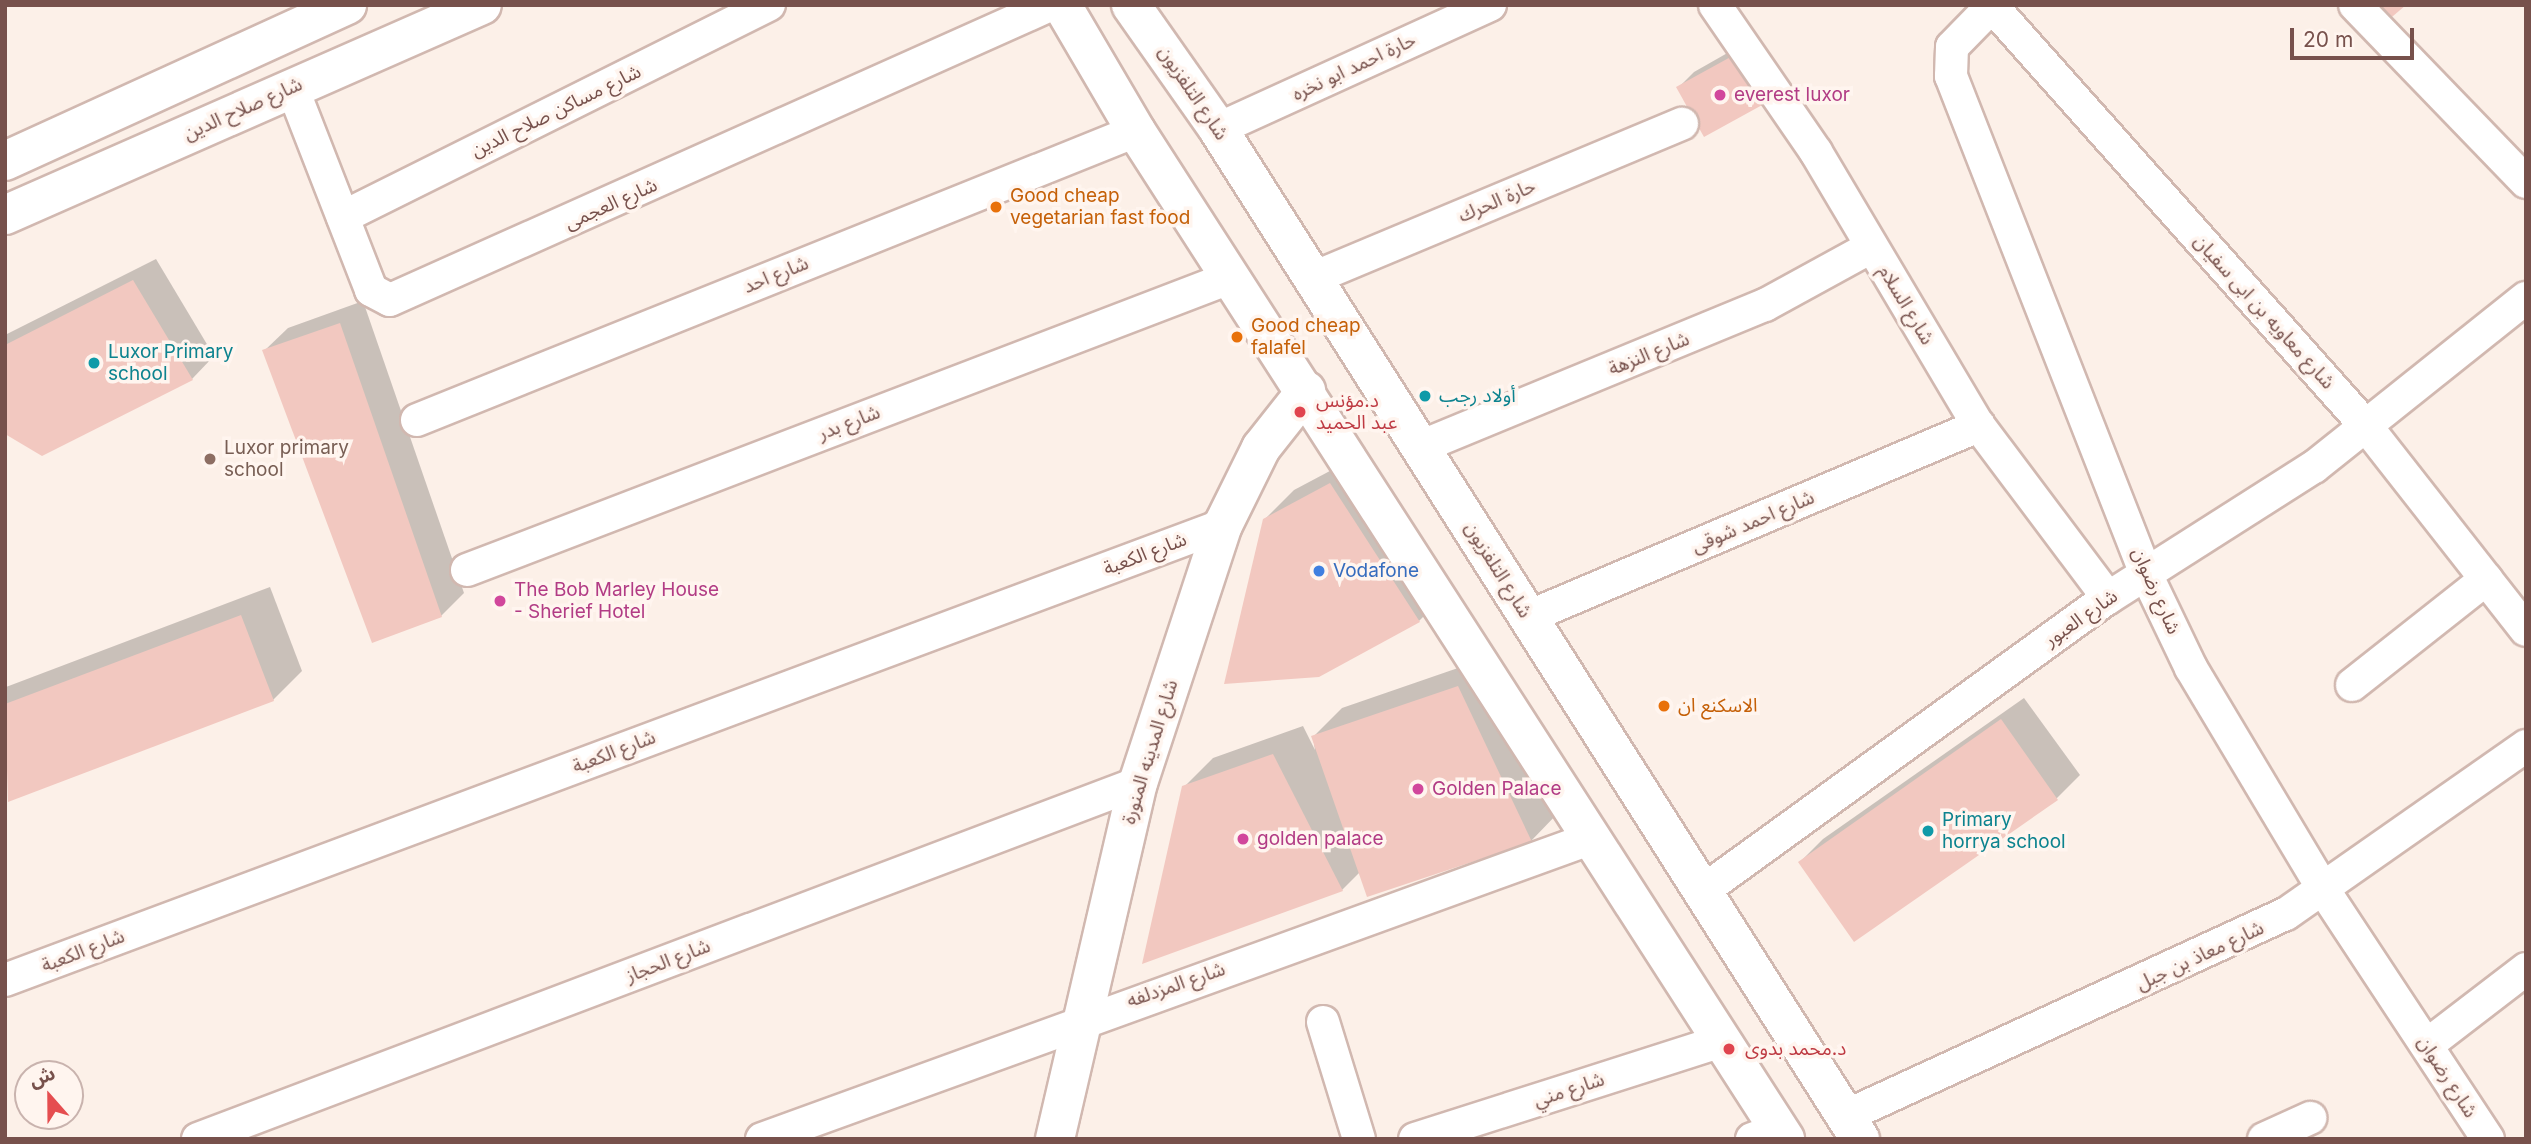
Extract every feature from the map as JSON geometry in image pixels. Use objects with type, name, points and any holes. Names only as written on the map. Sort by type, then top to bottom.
[{"type":"main road","points":[[5,161],[347,5]]},
{"type":"main road","name":"شارع صلاح الدين","points":[[5,215],[482,5]]},
{"type":"main road","points":[[1062,5],[1136,131],[1306,391],[1722,1041],[1772,1136]]},
{"type":"main road","name":"شارع التلفزيون","points":[[1131,5],[1218,130],[1853,1128]]},
{"type":"main road","name":"شارع المدينه المنورة","points":[[1055,1139],[1080,1019],[1138,783],[1223,525],[1261,448],[1306,391]]},
{"type":"street","name":"شارع مساكن صلاح الدين","points":[[343,217],[769,5]]},
{"type":"street","name":"شارع العجمى","points":[[292,87],[371,290],[379,298],[401,299],[1051,5]]},
{"type":"street","name":"حارة احمد ابو نخره","points":[[1218,130],[1490,5]]},
{"type":"street","name":"شارع السلام","points":[[1715,5],[1816,152],[1979,426],[2108,598]]},
{"type":"street","points":[[2356,5],[2519,166]]},
{"type":"street","name":"شارع معاويه بن ابى سفيان","points":[[1991,6],[2366,426],[2526,630]]},
{"type":"street","name":"شارع رضوان","points":[[1991,6],[1956,41],[1951,76],[2147,574],[2191,668],[2325,892],[2488,1139]]},
{"type":"street","name":"حارة الحرك","points":[[1313,278],[1682,124]]},
{"type":"street","name":"شارع احد","points":[[417,420],[1136,131]]},
{"type":"street","name":"شارع النزهة","points":[[1420,447],[1765,305],[1871,247]]},
{"type":"street","name":"شارع بدر","points":[[467,570],[1232,277]]},
{"type":"street","name":"شارع العبور","points":[[1704,890],[2108,598],[2259,505],[2366,426],[2526,298]]},
{"type":"street","name":"شارع احمد شوقى","points":[[1528,617],[1979,426]]},
{"type":"street","name":"شارع الكعبة","points":[[5,980],[1223,525]]},
{"type":"street","points":[[2352,685],[2486,579]]},
{"type":"street","name":"شارع معاذ بن جبل","points":[[1853,1128],[2246,936],[2325,892],[2526,746]]},
{"type":"street","name":"شارع الحجاز","points":[[198,1139],[1138,783]]},
{"type":"street","name":"شارع المزدلفه","points":[[762,1139],[1080,1019],[1592,838]]},
{"type":"street","points":[[2427,1045],[2526,969]]},
{"type":"street","points":[[1323,1022],[1359,1139]]},
{"type":"street","name":"شارع مني","points":[[1415,1139],[1722,1041]]},
{"type":"street","points":[[2264,1139],[2310,1118]]},
{"type":"building","points":[[2371,5],[2406,5],[2386,22]]},
{"type":"building","name":"everest luxor","points":[[1736,54],[1764,104],[1704,137],[1676,87]]},
{"type":"building","name":"Luxor Primary school","points":[[133,280],[193,380],[42,456],[5,434],[5,345]]},
{"type":"building","name":"Luxor primary school","points":[[340,323],[442,617],[372,643],[262,350]]},
{"type":"building","name":"Vodafone","points":[[1330,483],[1420,622],[1319,677],[1224,684],[1263,519]]},
{"type":"building","points":[[241,615],[274,701],[8,802],[5,704]]},
{"type":"building","name":"Golden Palace","points":[[1458,686],[1532,842],[1367,897],[1311,736]]},
{"type":"building","name":"Primary horrya school","points":[[2001,719],[2058,800],[1854,942],[1798,862]]},
{"type":"building","name":"golden palace","points":[[1273,754],[1343,891],[1142,964],[1182,786]]},
{"type":"place","name":"everest luxor","points":[[1720,95]]},
{"type":"place","name":"Good cheap vegetarian fast food","points":[[996,207]]},
{"type":"place","name":"Good cheap falafel","points":[[1237,337]]},
{"type":"place","name":"Luxor Primary school","points":[[94,363]]},
{"type":"place","name":"أولاد رجب","points":[[1425,396]]},
{"type":"place","name":"د.مؤنس عبد الحميد","points":[[1300,412]]},
{"type":"place","name":"Luxor primary school","points":[[210,459]]},
{"type":"place","name":"Vodafone","points":[[1319,571]]},
{"type":"place","name":"The Bob Marley House - Sherief Hotel","points":[[500,601]]},
{"type":"place","name":"الاسكنع ان","points":[[1664,706]]},
{"type":"place","name":"Golden Palace","points":[[1418,789]]},
{"type":"place","name":"Primary horrya school","points":[[1928,831]]},
{"type":"place","name":"golden palace","points":[[1243,839]]},
{"type":"place","name":"د.محمد بدوى","points":[[1729,1049]]}]
